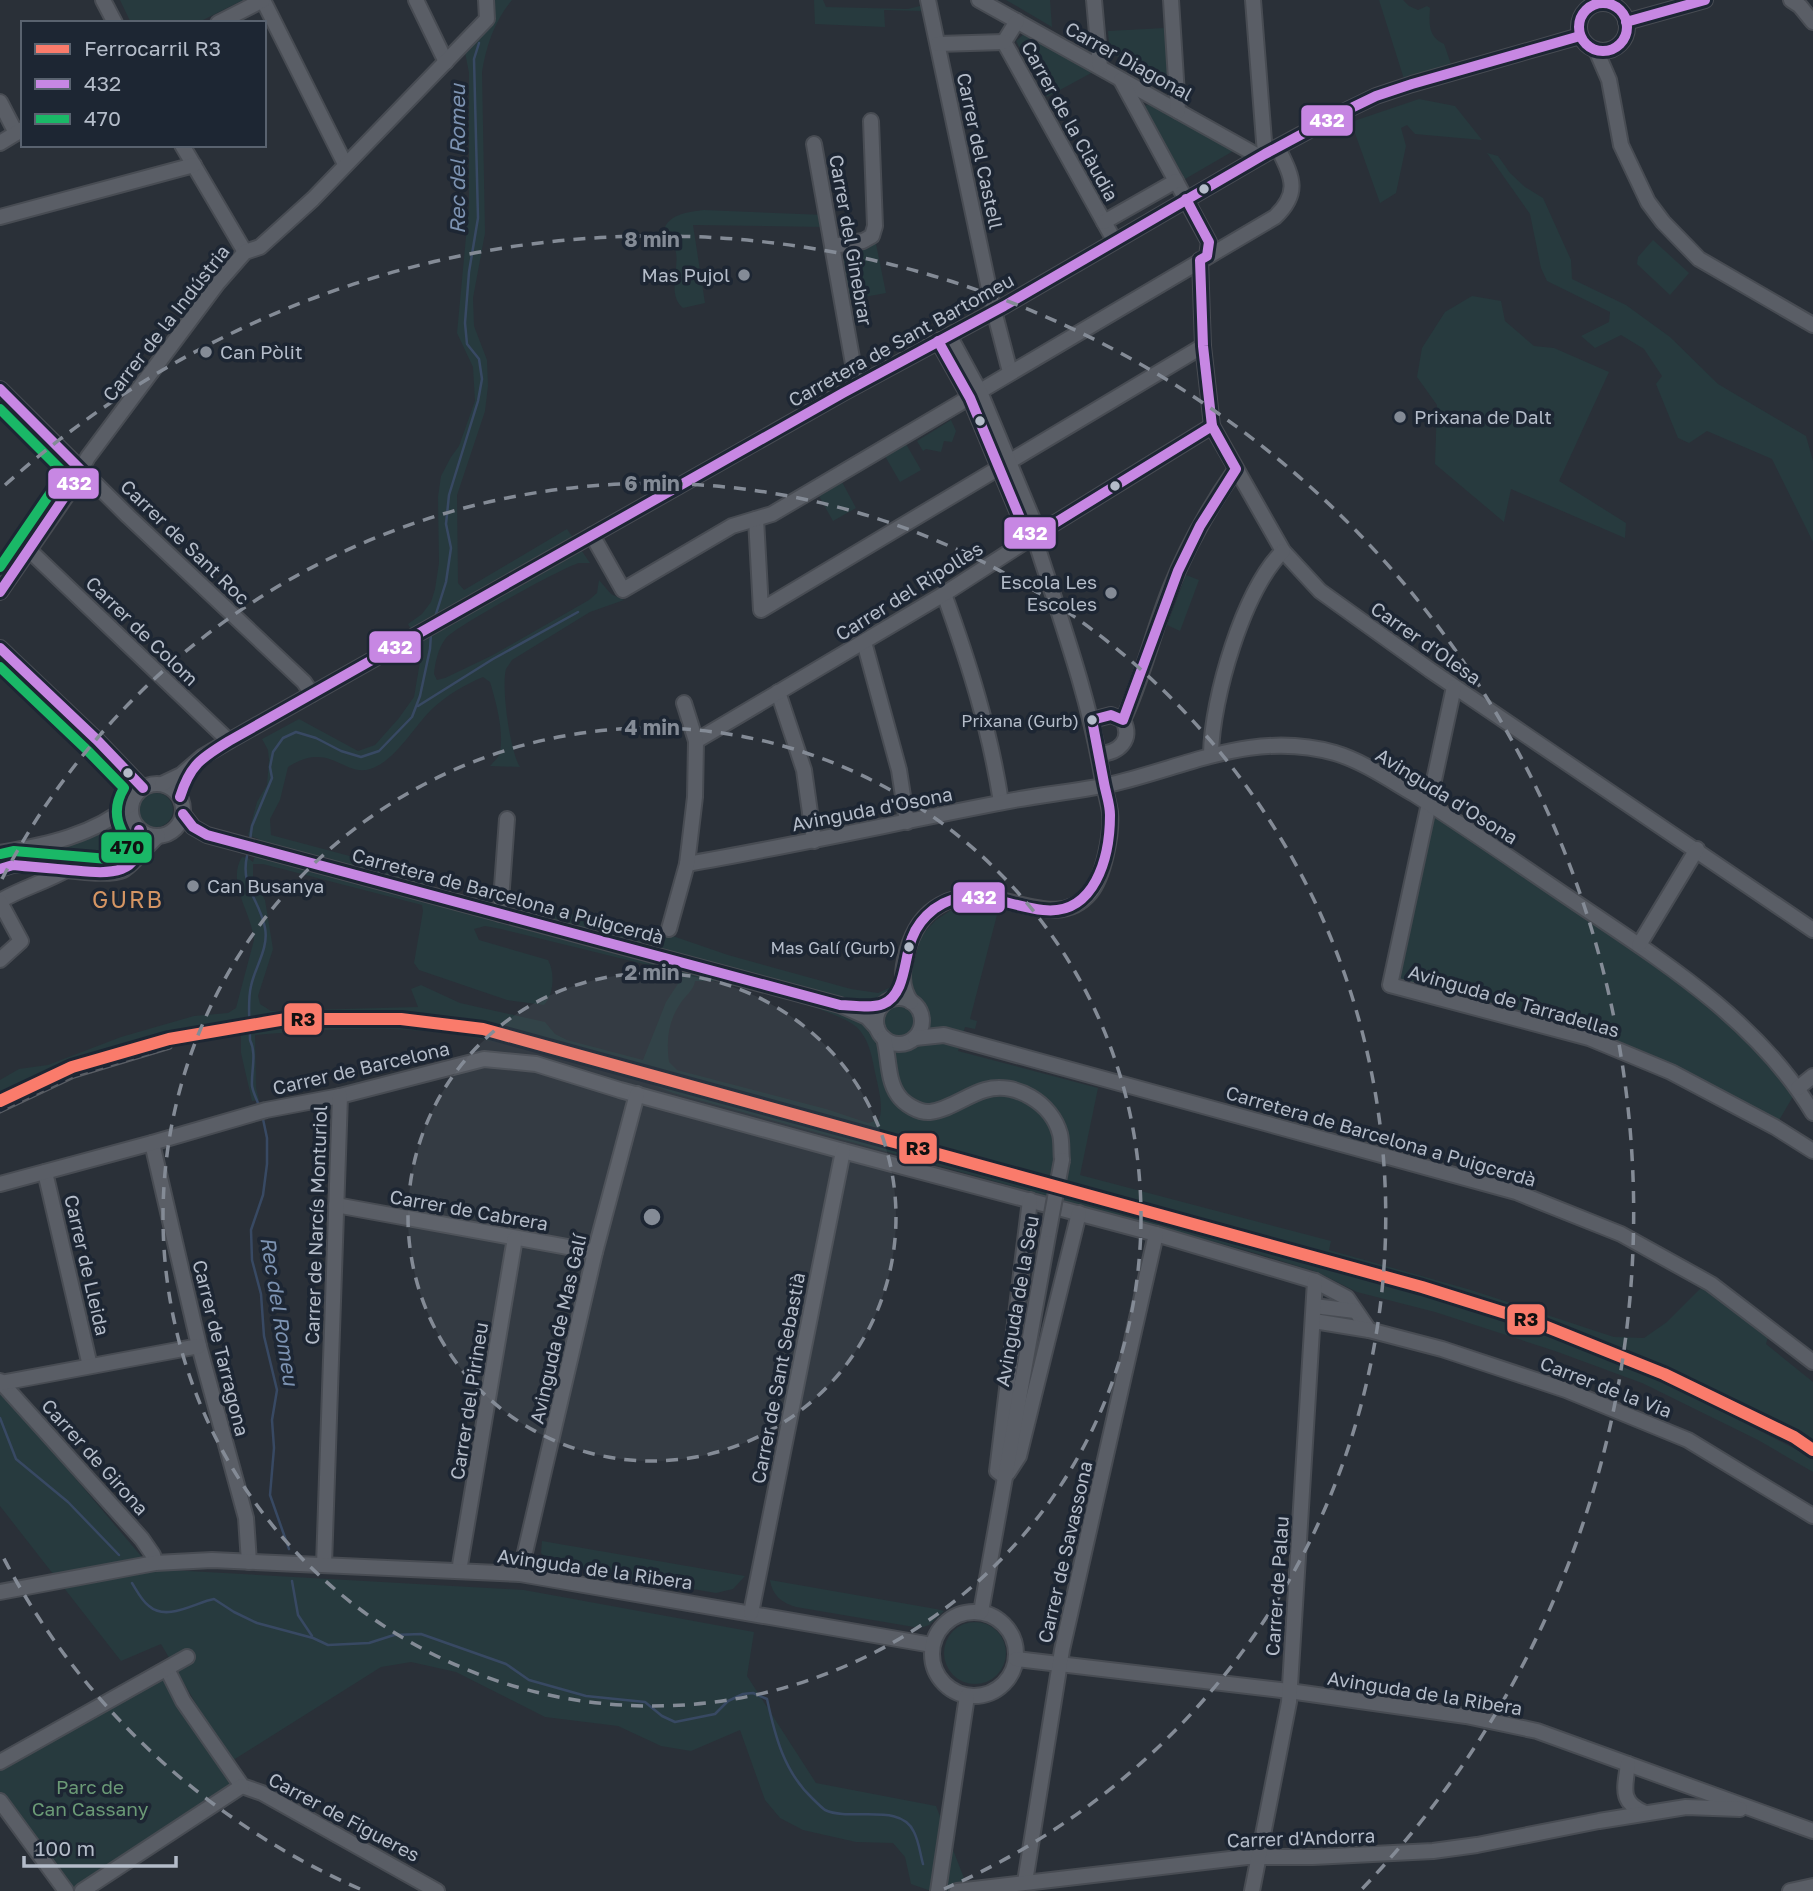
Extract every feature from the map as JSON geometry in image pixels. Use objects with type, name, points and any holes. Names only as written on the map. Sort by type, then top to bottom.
[{"type":"street","points":[[103,0],[114,21]]},
{"type":"street","points":[[222,21],[263,0],[345,164]]},
{"type":"street","points":[[416,0],[446,62]]},
{"type":"street","name":"Carrer de la Indústria","points":[[0,592],[82,471],[88,457],[210,293],[245,252],[260,247],[313,199],[487,19],[486,0]]},
{"type":"street","name":"Carrer del Castell","points":[[928,0],[994,311],[1010,372]]},
{"type":"street","name":"Carrer Diagonal","points":[[979,0],[1178,111],[1267,153]]},
{"type":"street","points":[[1094,0],[1100,67]]},
{"type":"street","points":[[1171,0],[1178,111]]},
{"type":"street","points":[[592,535],[623,590],[732,526],[772,514],[1275,217],[1288,204],[1293,186],[1267,153],[1253,0]]},
{"type":"street","points":[[1626,22],[1705,0]]},
{"type":"street","points":[[1791,0],[1800,6],[1813,22]]},
{"type":"street","points":[[1609,80],[1618,46],[1626,35],[1626,22],[1617,8],[1607,3],[1595,4],[1582,14],[1578,25],[1580,36],[1587,45],[1596,50],[1608,51],[1618,46]]},
{"type":"street","name":"Carrer de la Clàudia","points":[[1017,21],[1003,43],[1114,240]]},
{"type":"street","name":"Carretera de Sant Bartomeu","points":[[162,784],[229,741],[859,384],[994,311],[1267,153],[1376,96],[1580,36]]},
{"type":"street","points":[[938,44],[1003,43]]},
{"type":"street","points":[[1596,50],[1609,80],[1620,145],[1648,202],[1663,222],[1699,259],[1813,325]]},
{"type":"street","name":"Carrer d'Olesa","points":[[1121,79],[1209,242],[1203,258],[1202,346],[1212,426],[1283,551],[1320,591],[1454,687],[1813,930]]},
{"type":"street","points":[[0,103],[19,131],[0,143]]},
{"type":"street","points":[[833,246],[863,242],[872,236],[875,226],[871,121]]},
{"type":"street","name":"Carrer del Ginebrar","points":[[814,144],[855,375],[859,384]]},
{"type":"street","points":[[183,147],[245,252]]},
{"type":"street","points":[[0,217],[194,166]]},
{"type":"street","points":[[1104,222],[1176,181]]},
{"type":"street","points":[[891,1077],[895,1061],[921,1027],[921,1015],[903,988],[910,942],[917,927],[934,909],[960,897],[990,896],[1052,910],[1065,909],[1083,900],[1098,880],[1105,855],[1110,813],[1092,720],[1034,536],[1025,530],[1004,464],[975,395],[943,338]]},
{"type":"street","points":[[756,519],[761,610],[1202,346]]},
{"type":"street","name":"Carrer de Sant Roc","points":[[0,389],[82,471],[304,682],[312,694]]},
{"type":"street","name":"Carrer del Ripollès","points":[[696,741],[944,594],[1212,426]]},
{"type":"street","points":[[1099,754],[1106,754],[1122,746],[1127,735],[1123,720],[1134,698],[1170,589],[1214,500],[1237,469]]},
{"type":"street","name":"Carrer de Colom","points":[[29,550],[229,741]]},
{"type":"street","points":[[1212,754],[1212,733],[1220,686],[1235,639],[1269,565],[1283,551]]},
{"type":"street","points":[[944,594],[965,650],[983,711],[1001,802]]},
{"type":"street","points":[[864,642],[899,769],[907,822]]},
{"type":"street","points":[[0,648],[130,772],[143,788]]},
{"type":"street","points":[[1429,804],[1454,687]]},
{"type":"street","points":[[778,692],[804,770],[814,841]]},
{"type":"street","points":[[669,929],[687,864],[695,797],[696,741],[684,702]]},
{"type":"street","points":[[1092,720],[1111,715],[1123,720]]},
{"type":"street","name":"Avinguda d'Osona","points":[[687,864],[1001,802],[1104,785],[1212,754],[1282,744],[1337,753],[1386,777],[1429,804],[1639,945],[1740,1022],[1798,1087],[1813,1113]]},
{"type":"street","points":[[0,869],[13,865],[109,873],[124,870],[138,855],[178,825],[183,814],[180,797],[189,769]]},
{"type":"street","points":[[138,855],[140,848],[131,814],[135,794],[150,784],[162,784],[173,789],[180,797]]},
{"type":"street","points":[[0,853],[51,844],[112,820],[131,804]]},
{"type":"street","name":"Avinguda de Tarradellas","points":[[1429,804],[1390,985],[1589,1038],[1671,1072],[1775,1127],[1813,1151]]},
{"type":"street","name":"Carretera de Barcelona a Puigcerdà","points":[[183,814],[193,827],[207,835],[840,1005],[867,1017],[881,1033]]},
{"type":"street","points":[[500,914],[507,819]]},
{"type":"street","points":[[112,820],[136,826],[147,834],[164,835]]},
{"type":"street","name":"Carretera de Barcelona a Puigcerdà","points":[[164,835],[207,835]]},
{"type":"street","points":[[1639,945],[1697,849]]},
{"type":"street","points":[[0,960],[21,941],[0,901],[68,869]]},
{"type":"street","points":[[903,975],[877,1014],[881,1033],[895,1044],[911,1040]]},
{"type":"street","points":[[887,1002],[900,998],[911,1002]]},
{"type":"street","name":"Carretera de Barcelona a Puigcerdà","points":[[840,1005],[887,1002]]},
{"type":"street","name":"Carretera de Barcelona a Puigcerdà","points":[[921,1015],[944,1035]]},
{"type":"street","name":"Avinguda de la Seu","points":[[881,1033],[898,1096],[917,1110],[931,1112],[984,1090],[999,1087],[1027,1094],[1048,1109],[1060,1133],[1062,1160],[981,1612]]},
{"type":"street","name":"Carretera de Barcelona a Puigcerdà","points":[[911,1040],[944,1035],[1516,1192],[1621,1234],[1711,1284],[1813,1362]]},
{"type":"street","name":"Carrer de Barcelona","points":[[0,1184],[266,1110],[340,1096],[484,1059],[536,1064],[843,1151],[1079,1213]]},
{"type":"street","points":[[1798,1087],[1813,1076]]},
{"type":"street","name":"Avinguda de Mas Galí","points":[[520,1574],[595,1252],[637,1094]]},
{"type":"street","name":"Carrer de Narcís Monturiol","points":[[324,1565],[340,1096]]},
{"type":"street","name":"Carrer de Tarragona","points":[[152,1143],[198,1346],[246,1518],[249,1562]]},
{"type":"street","name":"Carrer de Sant Sebastià","points":[[751,1613],[843,1151]]},
{"type":"street","name":"Carrer de Lleida","points":[[45,1171],[90,1366]]},
{"type":"street","name":"Avinguda de la Seu","points":[[1005,1477],[997,1471],[1030,1200]]},
{"type":"street","name":"Carrer de Cabrera","points":[[336,1205],[595,1252]]},
{"type":"street","points":[[1079,1213],[1315,1281],[1347,1298],[1369,1330]]},
{"type":"street","name":"Avinguda de la Seu","points":[[1005,1477],[1019,1456],[1079,1213]]},
{"type":"street","name":"Carrer de Savassona","points":[[1025,1882],[1059,1665],[1156,1234]]},
{"type":"street","name":"Carrer del Pirineu","points":[[459,1571],[515,1238]]},
{"type":"street","name":"Carrer de Palau","points":[[1252,1891],[1289,1702],[1315,1281]]},
{"type":"street","points":[[1314,1306],[1355,1311]]},
{"type":"street","name":"Carrer de la Via","points":[[1314,1321],[1369,1330],[1442,1349],[1566,1390],[1688,1440],[1813,1516]]},
{"type":"street","points":[[1,1382],[198,1346]]},
{"type":"street","name":"Carrer de Girona","points":[[1,1382],[142,1539],[155,1563]]},
{"type":"street","name":"Avinguda de la Ribera","points":[[0,1592],[155,1563],[212,1560],[520,1574],[932,1645]]},
{"type":"street","points":[[964,1612],[981,1612],[997,1618],[1009,1630],[1016,1645],[1016,1659],[1010,1678],[998,1689],[984,1696],[967,1696],[954,1692],[943,1684],[932,1660],[932,1645],[938,1631],[949,1619],[964,1612]]},
{"type":"street","points":[[0,1762],[187,1657]]},
{"type":"street","name":"Avinguda de la Ribera","points":[[1016,1659],[1289,1691],[1478,1719],[1537,1731],[1813,1831]]},
{"type":"street","name":"Carrer de Figueres","points":[[167,1669],[183,1702],[242,1786],[262,1793],[437,1891]]},
{"type":"street","points":[[938,1891],[967,1696]]},
{"type":"street","points":[[1628,1764],[1624,1793],[1633,1808],[1645,1813]]},
{"type":"street","points":[[82,1891],[242,1786]]},
{"type":"street","points":[[0,1801],[66,1891]]},
{"type":"street","name":"Carrer d'Andorra","points":[[957,1891],[1025,1882],[1074,1884],[1259,1857],[1433,1851],[1686,1807],[1753,1809]]},
{"type":"street","points":[[1790,1891],[1813,1886]]},
{"type":"green space","points":[[120,0],[243,0],[201,21],[130,21]]},
{"type":"green space","points":[[491,0],[512,0],[492,34],[482,72],[485,233],[473,298],[474,326],[487,360],[488,386],[485,411],[457,495],[458,583],[464,590],[567,529],[590,563],[579,563],[553,575],[488,610],[454,632],[441,646],[434,674],[437,680],[445,678],[493,655],[589,600],[597,593],[599,580],[611,594],[624,600],[590,612],[512,660],[506,669],[507,719],[520,767],[490,766],[499,754],[501,735],[490,682],[483,677],[438,704],[396,751],[379,765],[360,770],[315,757],[288,767],[280,800],[270,819],[271,835],[432,878],[432,888],[554,920],[555,910],[645,933],[664,933],[728,955],[851,989],[878,993],[891,987],[896,974],[910,977],[921,936],[936,920],[956,907],[965,905],[999,907],[970,1019],[977,1021],[975,1029],[965,1027],[958,1051],[1098,1088],[1080,1175],[1331,1241],[1329,1250],[1471,1290],[1614,1337],[1644,1338],[1667,1322],[1701,1288],[1708,1288],[1768,1337],[1766,1344],[1813,1382],[1813,1445],[1759,1413],[1643,1359],[1539,1319],[1351,1262],[610,1057],[484,1025],[419,1013],[306,1014],[253,1018],[254,1030],[321,1023],[415,1025],[456,1030],[537,1047],[1156,1220],[1294,1255],[1456,1304],[1640,1369],[1799,1451],[1813,1460],[1813,1472],[1758,1440],[1642,1383],[1435,1312],[1357,1292],[1317,1272],[673,1093],[645,1082],[519,1047],[442,1033],[395,1029],[255,1035],[256,1088],[259,1100],[252,1101],[241,1053],[241,1019],[118,1048],[59,1068],[0,1094],[0,1080],[19,1069],[48,1065],[121,1037],[194,1016],[228,1013],[236,1008],[254,940],[237,877],[242,857],[253,862],[259,839],[248,835],[257,802],[267,785],[268,750],[262,739],[299,719],[358,751],[375,745],[414,697],[422,650],[408,624],[422,614],[431,602],[435,589],[439,563],[438,497],[441,476],[459,446],[475,401],[473,367],[457,333],[469,205],[469,73],[465,52],[495,22]],"holes":[[[253,864],[263,864],[422,905],[414,963],[419,970],[507,1000],[544,1005],[550,995],[552,983],[548,960],[479,940],[474,929],[485,926],[501,929],[683,976],[666,1002],[643,1060],[567,1040],[555,1034],[545,1022],[460,1003],[421,985],[411,989],[418,1007],[271,1011],[260,1004],[258,996],[273,949],[265,900],[253,879]],[[695,981],[714,981],[793,1001],[836,1015],[852,1024],[861,1032],[870,1051],[880,1096],[879,1120],[868,1123],[826,1109],[677,1070],[669,1062],[669,1032],[676,1011]]]},
{"type":"green space","points":[[814,0],[823,0],[826,7],[908,9],[920,6],[922,0],[923,11],[884,10],[885,27],[815,24]]},
{"type":"green space","points":[[1006,0],[1050,0],[1052,27]]},
{"type":"green space","points":[[1379,0],[1403,0],[1418,10],[1427,6],[1430,8],[1432,33],[1444,44],[1452,67],[1404,79]]},
{"type":"green space","points":[[1165,28],[1168,81],[1110,53],[1108,31]]},
{"type":"green space","points":[[1024,34],[1093,72],[1047,97],[1016,41]]},
{"type":"green space","points":[[1419,99],[1455,106],[1482,140],[1415,134],[1407,125],[1401,128],[1406,146],[1396,193],[1380,203],[1351,122]]},
{"type":"green space","points":[[1150,104],[1235,150],[1185,179],[1144,106]]},
{"type":"green space","points":[[1487,153],[1498,156],[1510,173],[1525,187],[1543,198],[1571,260],[1572,279],[1626,305],[1670,337],[1718,384],[1806,436],[1813,461],[1813,542],[1772,459],[1707,431],[1689,443],[1678,438],[1656,384],[1662,376],[1644,349],[1621,335],[1595,348],[1581,336],[1609,322],[1610,312],[1547,281],[1541,268],[1530,214]]},
{"type":"green space","points":[[704,210],[825,215],[826,227],[693,225],[705,303],[683,308],[678,303],[675,289],[675,250],[665,227],[677,216]]},
{"type":"green space","points":[[1653,240],[1689,273],[1670,295],[1637,264],[1638,257]]},
{"type":"green space","points":[[876,244],[886,293],[848,300],[841,259],[851,249]]},
{"type":"green space","points":[[1472,296],[1501,301],[1505,321],[1534,346],[1554,348],[1609,372],[1559,481],[1626,523],[1625,538],[1511,489],[1504,522],[1435,464],[1437,405],[1417,377],[1422,348],[1445,312]]},
{"type":"green space","points":[[951,420],[956,431],[952,442],[944,441],[941,452],[926,449],[923,451],[917,441]]},
{"type":"green space","points":[[906,444],[921,470],[900,482],[885,456]]},
{"type":"green space","points":[[842,482],[856,508],[833,521],[819,496]]},
{"type":"green space","points":[[1186,575],[1199,580],[1180,631],[1167,625]]},
{"type":"green space","points":[[156,793],[168,798],[173,810],[168,822],[156,827],[144,822],[139,810],[144,798]]},
{"type":"green space","points":[[1428,804],[1740,1022],[1798,1088],[1775,1127],[1589,1038],[1390,985]]},
{"type":"green space","points":[[106,830],[128,857],[118,863],[95,866],[26,860],[0,863],[0,860],[57,849]]},
{"type":"green space","points":[[0,1389],[152,1569],[524,1590],[754,1632],[747,1676],[816,1783],[936,1806],[969,1891],[931,1891],[911,1884],[905,1857],[893,1843],[856,1842],[803,1830],[780,1818],[765,1800],[740,1730],[691,1751],[661,1746],[618,1726],[545,1717],[456,1672],[411,1662],[381,1667],[230,1762],[161,1644],[121,1661],[0,1506]]},
{"type":"green space","points":[[542,1541],[745,1576],[733,1589],[716,1593],[552,1565],[541,1553]]},
{"type":"green space","points":[[770,1580],[944,1611],[929,1625],[920,1628],[796,1607],[778,1598]]},
{"type":"green space","points":[[975,1622],[987,1624],[997,1631],[1004,1641],[1004,1665],[997,1675],[987,1682],[975,1684],[963,1682],[953,1675],[946,1665],[944,1653],[946,1641],[953,1631],[963,1624]]},
{"type":"green space","name":"Parc de Can Cassany","points":[[167,1669],[242,1786],[82,1891],[66,1891],[0,1801],[0,1762]]},
{"type":"waterway","name":"Rec del Romeu","points":[[435,617],[446,582],[451,548],[446,524],[449,495],[478,401],[482,379],[479,359],[467,344],[465,323],[469,272],[478,218],[474,59],[479,43]]},
{"type":"waterway","points":[[418,706],[493,659],[578,612]]},
{"type":"waterway","name":"Rec del Romeu","points":[[250,840],[252,826],[272,778],[270,767],[273,752],[283,738],[296,732],[361,757],[379,751],[412,717],[420,696],[431,634]]},
{"type":"waterway","name":"Rec del Romeu","points":[[247,856],[248,885],[263,918],[266,935],[249,999],[252,1086],[258,1103]]},
{"type":"waterway","name":"Rec del Romeu","points":[[263,1119],[267,1138],[267,1164],[263,1195],[251,1230],[252,1260],[261,1294],[264,1336],[277,1390],[272,1420],[274,1448],[270,1495],[289,1549]]},
{"type":"waterway","points":[[0,1418],[16,1459],[68,1502],[119,1555]]},
{"type":"waterway","points":[[292,1581],[298,1615],[312,1636]]},
{"type":"waterway","points":[[132,1583],[144,1601],[156,1610],[173,1612],[214,1599],[257,1623],[313,1638],[328,1645],[369,1643],[394,1635],[421,1634],[506,1664],[529,1680],[586,1696],[645,1702],[662,1716],[675,1722],[715,1714],[728,1701],[753,1693],[767,1699],[782,1753],[795,1777],[813,1799],[825,1810],[836,1813],[887,1815],[908,1823],[916,1836],[923,1864]]},
{"type":"railway","points":[[0,1111],[74,1076],[170,1047]]},
{"type":"rail line","name":"R3","points":[[0,1101],[72,1067],[169,1039],[286,1019],[401,1019],[483,1029],[1422,1287],[1537,1323],[1664,1374],[1794,1437],[1813,1450]]},
{"type":"transit line","name":"432","points":[[1626,22],[1705,0]]},
{"type":"transit line","name":"432","points":[[1603,3],[1620,10],[1627,27],[1620,44],[1603,51],[1586,44],[1579,27],[1586,10],[1603,3]]},
{"type":"transit line","name":"432","points":[[180,797],[188,777],[198,763],[229,741],[843,393],[1004,306],[1265,154],[1376,96],[1580,36]]},
{"type":"transit line","name":"432","points":[[183,814],[193,827],[207,835],[840,1005],[873,1006],[891,999],[900,984],[909,946],[916,930],[934,909],[947,901],[988,898],[1043,910],[1061,909],[1075,904],[1087,894],[1103,865],[1109,831],[1109,807],[1092,720],[1111,715],[1123,720],[1178,571],[1200,526],[1236,469],[1212,426],[1203,346],[1200,260],[1207,256],[1209,242],[1186,199]]},
{"type":"transit line","name":"432","points":[[938,341],[970,398],[1025,530],[1034,536],[1212,426]]},
{"type":"transit line","name":"432","points":[[0,389],[82,471],[0,592]]},
{"type":"transit line","name":"470","points":[[0,409],[64,473],[0,567]]},
{"type":"transit line","name":"432","points":[[0,648],[97,740],[143,788]]},
{"type":"transit line","name":"470","points":[[0,667],[124,788],[117,812],[127,843],[124,851],[108,859],[14,851],[0,854]]},
{"type":"transit line","name":"432","points":[[0,869],[13,865],[95,872],[119,870],[135,858],[139,846],[139,830]]},
{"type":"place","name":"Mas Pujol","points":[[744,275]]},
{"type":"place","name":"Can Pòlit","points":[[206,352]]},
{"type":"place","name":"Prixana de Dalt","points":[[1400,417]]},
{"type":"place","name":"Escola Les Escoles","points":[[1111,593]]},
{"type":"place","name":"Prixana (Gurb)","points":[[1092,720]]},
{"type":"place","name":"Can Busanya","points":[[193,886]]},
{"type":"place","name":"Mas Galí (Gurb)","points":[[909,947]]},
{"type":"district","name":"GURB","points":[[128,900]]}]
